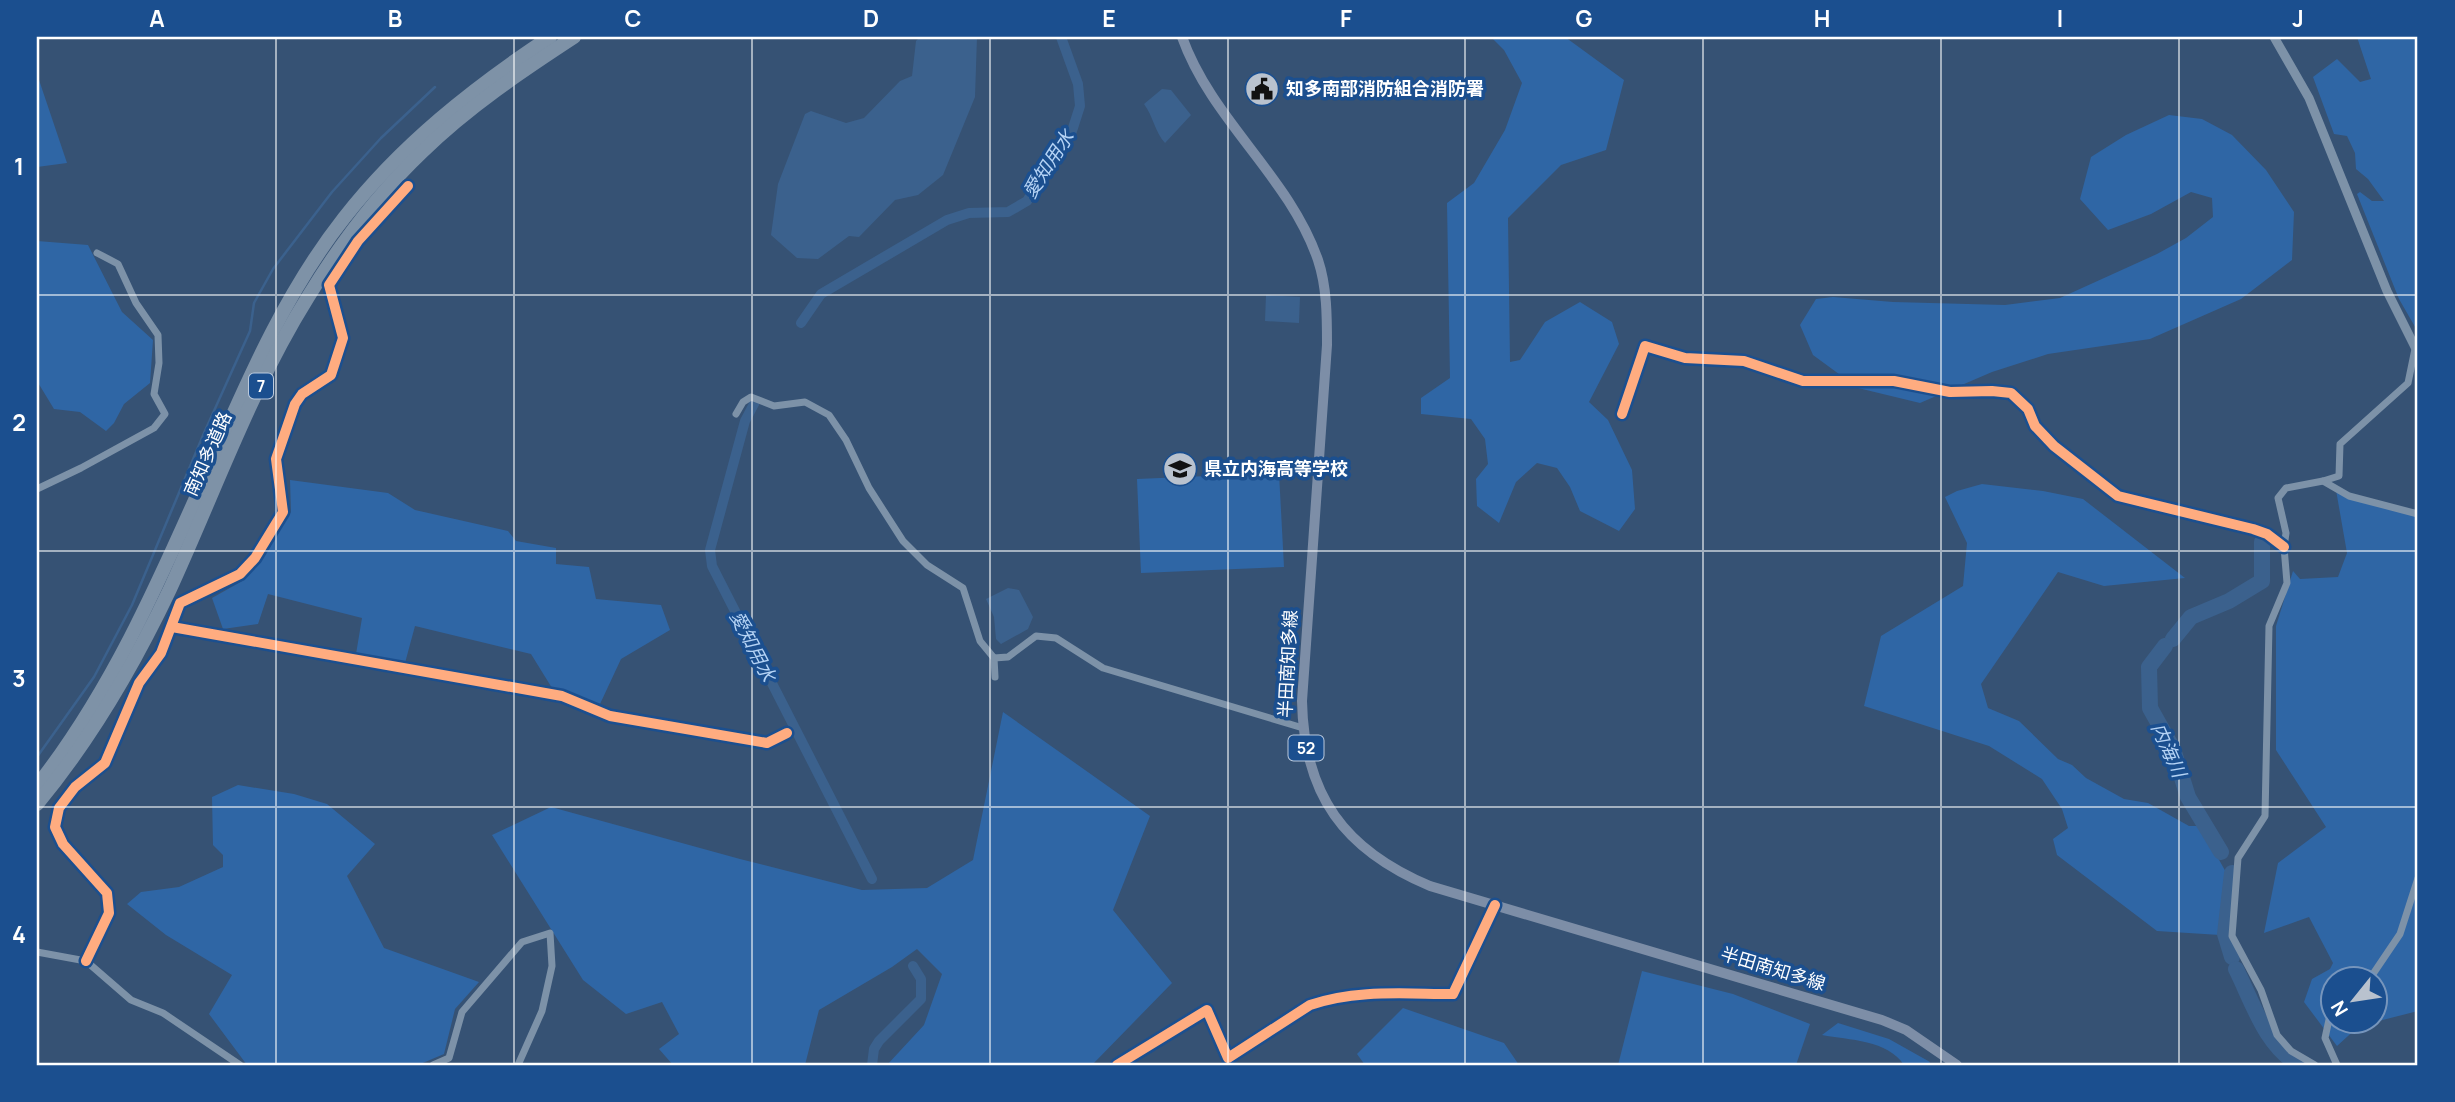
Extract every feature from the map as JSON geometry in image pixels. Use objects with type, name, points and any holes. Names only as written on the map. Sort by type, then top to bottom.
[{"type":"highway","name":"南知多道路","points":[[37,786],[74,735],[114,668],[156,587],[258,360],[285,309],[343,220],[377,178],[452,108],[550,37]]},
{"type":"highway","name":"南知多道路","points":[[37,804],[84,743],[114,696],[169,590],[272,361],[302,305],[339,249],[394,181],[424,150],[478,105],[574,37]]},
{"type":"main road","name":"半田南知多線","points":[[1182,37],[1190,60],[1213,101],[1302,224],[1319,263],[1325,291],[1328,345],[1304,665],[1303,728],[1307,756],[1320,790],[1338,819],[1364,848],[1384,863],[1413,878],[1882,1020],[1906,1030],[1957,1065]]},
{"type":"street","points":[[2274,37],[2309,98],[2388,293],[2417,351],[2408,383],[2340,444],[2339,476],[2286,488],[2277,498],[2286,533],[2284,547],[2287,583],[2269,626],[2265,816],[2238,858],[2232,936],[2261,990],[2277,1035],[2291,1051],[2315,1065]]},
{"type":"street","points":[[86,961],[109,913],[107,893],[63,844],[55,827],[59,808],[75,788],[105,763],[139,683],[160,653],[180,603],[240,574],[255,558],[283,512],[276,459],[295,404],[302,394],[331,376],[343,338],[329,285],[358,241],[408,186]]},
{"type":"street","points":[[37,489],[154,428],[165,414],[154,394],[159,363],[158,335],[136,303],[118,264],[97,253]]},
{"type":"street","points":[[1622,414],[1645,346],[1685,358],[1744,361],[1803,381],[1894,381],[1950,392],[2011,393],[2028,409],[2035,426],[2054,446],[2118,496],[2253,529],[2267,534],[2284,547]]},
{"type":"street","points":[[736,414],[743,402],[751,397],[774,406],[805,402],[829,415],[846,440],[869,488],[903,541],[927,565],[963,588],[980,641],[994,658],[995,677]]},
{"type":"street","points":[[2323,481],[2349,496],[2418,514]]},
{"type":"street","points":[[172,627],[562,696],[610,716],[767,743],[787,733]]},
{"type":"street","points":[[994,658],[1008,657],[1036,635],[1056,638],[1104,668],[1303,728]]},
{"type":"street","points":[[2379,965],[2400,934],[2418,878]]},
{"type":"street","points":[[1117,1065],[1207,1010],[1228,1058],[1310,1005],[1324,1000],[1347,995],[1453,994],[1495,905]]},
{"type":"street","points":[[433,1065],[449,1058],[463,1012],[522,942],[550,933],[552,966],[542,1010],[518,1065]]},
{"type":"street","points":[[37,952],[86,961],[131,1000],[163,1013],[240,1065]]},
{"type":"street","points":[[2326,1036],[2337,1065]]},
{"type":"shaded area","points":[[920,37],[977,37],[975,97],[943,175],[918,195],[895,200],[859,237],[849,236],[818,259],[797,258],[771,235],[778,184],[805,114],[811,111],[846,123],[864,118],[900,81],[912,76],[916,41]]},
{"type":"shaded area","points":[[1491,37],[1565,37],[1624,80],[1606,150],[1561,165],[1508,218],[1510,362],[1520,360],[1545,322],[1580,302],[1612,322],[1619,344],[1589,402],[1608,420],[1632,470],[1635,509],[1619,531],[1580,511],[1570,487],[1557,468],[1537,463],[1516,482],[1499,523],[1477,506],[1476,479],[1488,464],[1485,439],[1471,419],[1421,414],[1421,398],[1450,378],[1447,203],[1474,183],[1505,130],[1522,83],[1504,50]]},
{"type":"shaded area","points":[[2357,37],[2418,37],[2418,332],[2399,299],[2357,194],[2360,192],[2372,201],[2384,201],[2368,179],[2356,169],[2355,153],[2347,136],[2334,134],[2313,77],[2337,59],[2360,82],[2371,79]]},
{"type":"shaded area","points":[[37,74],[67,163],[37,167]]},
{"type":"shaded area","points":[[1162,89],[1171,90],[1191,115],[1165,143],[1144,104]]},
{"type":"shaded area","points":[[2169,115],[2202,119],[2232,135],[2266,170],[2294,212],[2292,260],[2241,299],[2150,339],[2048,354],[1992,372],[1920,403],[1858,388],[1813,355],[1800,325],[1816,299],[1833,297],[1893,302],[2005,305],[2060,298],[2186,238],[2213,217],[2212,198],[2191,192],[2151,214],[2108,230],[2080,199],[2091,157],[2126,135]]},
{"type":"shaded area","points":[[37,241],[88,245],[122,312],[153,340],[150,383],[124,404],[114,423],[106,431],[80,412],[54,409],[37,381]]},
{"type":"shaded area","points":[[1266,295],[1300,297],[1299,323],[1265,321]]},
{"type":"shaded area","points":[[1279,473],[1284,567],[1141,573],[1137,479]]},
{"type":"shaded area","points":[[290,480],[388,493],[415,510],[508,531],[516,541],[556,548],[556,564],[589,567],[596,599],[661,605],[670,630],[621,659],[600,704],[552,688],[531,654],[415,626],[405,663],[356,654],[362,618],[268,594],[258,624],[223,629],[212,598],[244,580],[260,562],[291,512]]},
{"type":"shaded area","points":[[1982,484],[2083,499],[2185,578],[2104,586],[2058,572],[1981,684],[1988,708],[2019,721],[2058,759],[2072,765],[2086,778],[2124,799],[2148,803],[2189,826],[2200,826],[2227,874],[2220,935],[2157,931],[2057,855],[2053,839],[2068,828],[2062,809],[2042,779],[1989,746],[1864,706],[1881,636],[1963,586],[1967,543],[1945,497]]},
{"type":"shaded area","points":[[2336,490],[2418,517],[2418,1011],[2388,1019],[2388,965],[2332,965],[2309,917],[2264,933],[2278,863],[2326,827],[2276,750],[2276,626],[2293,571],[2300,579],[2338,577],[2347,553]]},
{"type":"shaded area","points":[[1008,588],[1019,590],[1033,617],[1028,629],[1001,644],[996,639],[994,617],[986,599]]},
{"type":"shaded area","points":[[1003,712],[1150,816],[1113,910],[1172,983],[1092,1065],[887,1065],[924,1025],[942,974],[917,949],[819,1010],[805,1065],[673,1065],[659,1049],[679,1034],[662,1002],[626,1014],[583,980],[492,835],[551,807],[862,890],[927,888],[973,860]]},
{"type":"shaded area","points":[[238,785],[294,794],[327,804],[375,844],[347,876],[384,948],[479,982],[455,1009],[444,1054],[418,1065],[247,1065],[209,1014],[232,975],[166,935],[127,904],[141,892],[179,887],[223,867],[223,855],[213,845],[212,797]]},
{"type":"shaded area","points":[[1642,971],[1733,994],[1810,1024],[1796,1065],[1618,1065]]},
{"type":"shaded area","points":[[2318,976],[2318,1021],[2304,1002],[2312,979]]},
{"type":"shaded area","points":[[1403,1008],[1504,1043],[1519,1065],[1365,1065],[1357,1054]]},
{"type":"shaded area","points":[[1838,1023],[1889,1039],[1930,1062],[1929,1065],[1904,1065],[1888,1050],[1878,1046],[1822,1035]]},
{"type":"shaded area","points":[[2330,1036],[2348,1036],[2337,1046]]},
{"type":"waterway","name":"愛知用水","points":[[801,323],[821,294],[947,220],[969,213],[1008,212],[1027,201],[1072,131],[1080,106],[1078,84],[1061,37]]},
{"type":"waterway","points":[[37,757],[94,677],[132,605],[250,331],[254,303],[273,269],[332,192],[381,138],[435,87]]},
{"type":"waterway","name":"愛知用水","points":[[755,402],[745,421],[710,550],[712,566],[872,879]]},
{"type":"waterway","name":"内海川","points":[[2173,639],[2191,617],[2229,601],[2262,581],[2262,542]]},
{"type":"waterway","name":"内海川","points":[[2165,646],[2149,667],[2150,708],[2173,749],[2188,797],[2221,852]]},
{"type":"waterway","name":"内海川","points":[[2232,873],[2225,934],[2232,957]]},
{"type":"waterway","name":"愛知用水","points":[[872,1065],[874,1049],[879,1041],[921,999],[921,979],[913,966]]},
{"type":"waterway","name":"内海川","points":[[2236,969],[2269,1035],[2287,1057],[2299,1065]]},
{"type":"cycle path","points":[[86,961],[109,913],[107,893],[63,844],[55,827],[59,808],[75,787],[105,763],[139,683],[161,653],[180,603],[240,574],[255,558],[283,512],[276,459],[295,404],[302,394],[331,375],[343,338],[329,285],[358,241],[408,186]]},
{"type":"cycle path","points":[[1622,414],[1645,346],[1685,358],[1744,361],[1803,381],[1894,381],[1950,392],[2011,393],[2028,409],[2035,426],[2054,446],[2118,496],[2253,529],[2267,534],[2284,547]]},
{"type":"cycle path","points":[[172,627],[562,696],[610,716],[767,743],[787,733]]},
{"type":"cycle path","points":[[1117,1065],[1207,1010],[1228,1058],[1310,1005],[1327,1000],[1363,994],[1453,994],[1495,905]]},
{"type":"place","name":"知多南部消防組合消防署","points":[[1262,89]]},
{"type":"place","name":"県立内海高等学校","points":[[1180,469]]}]
